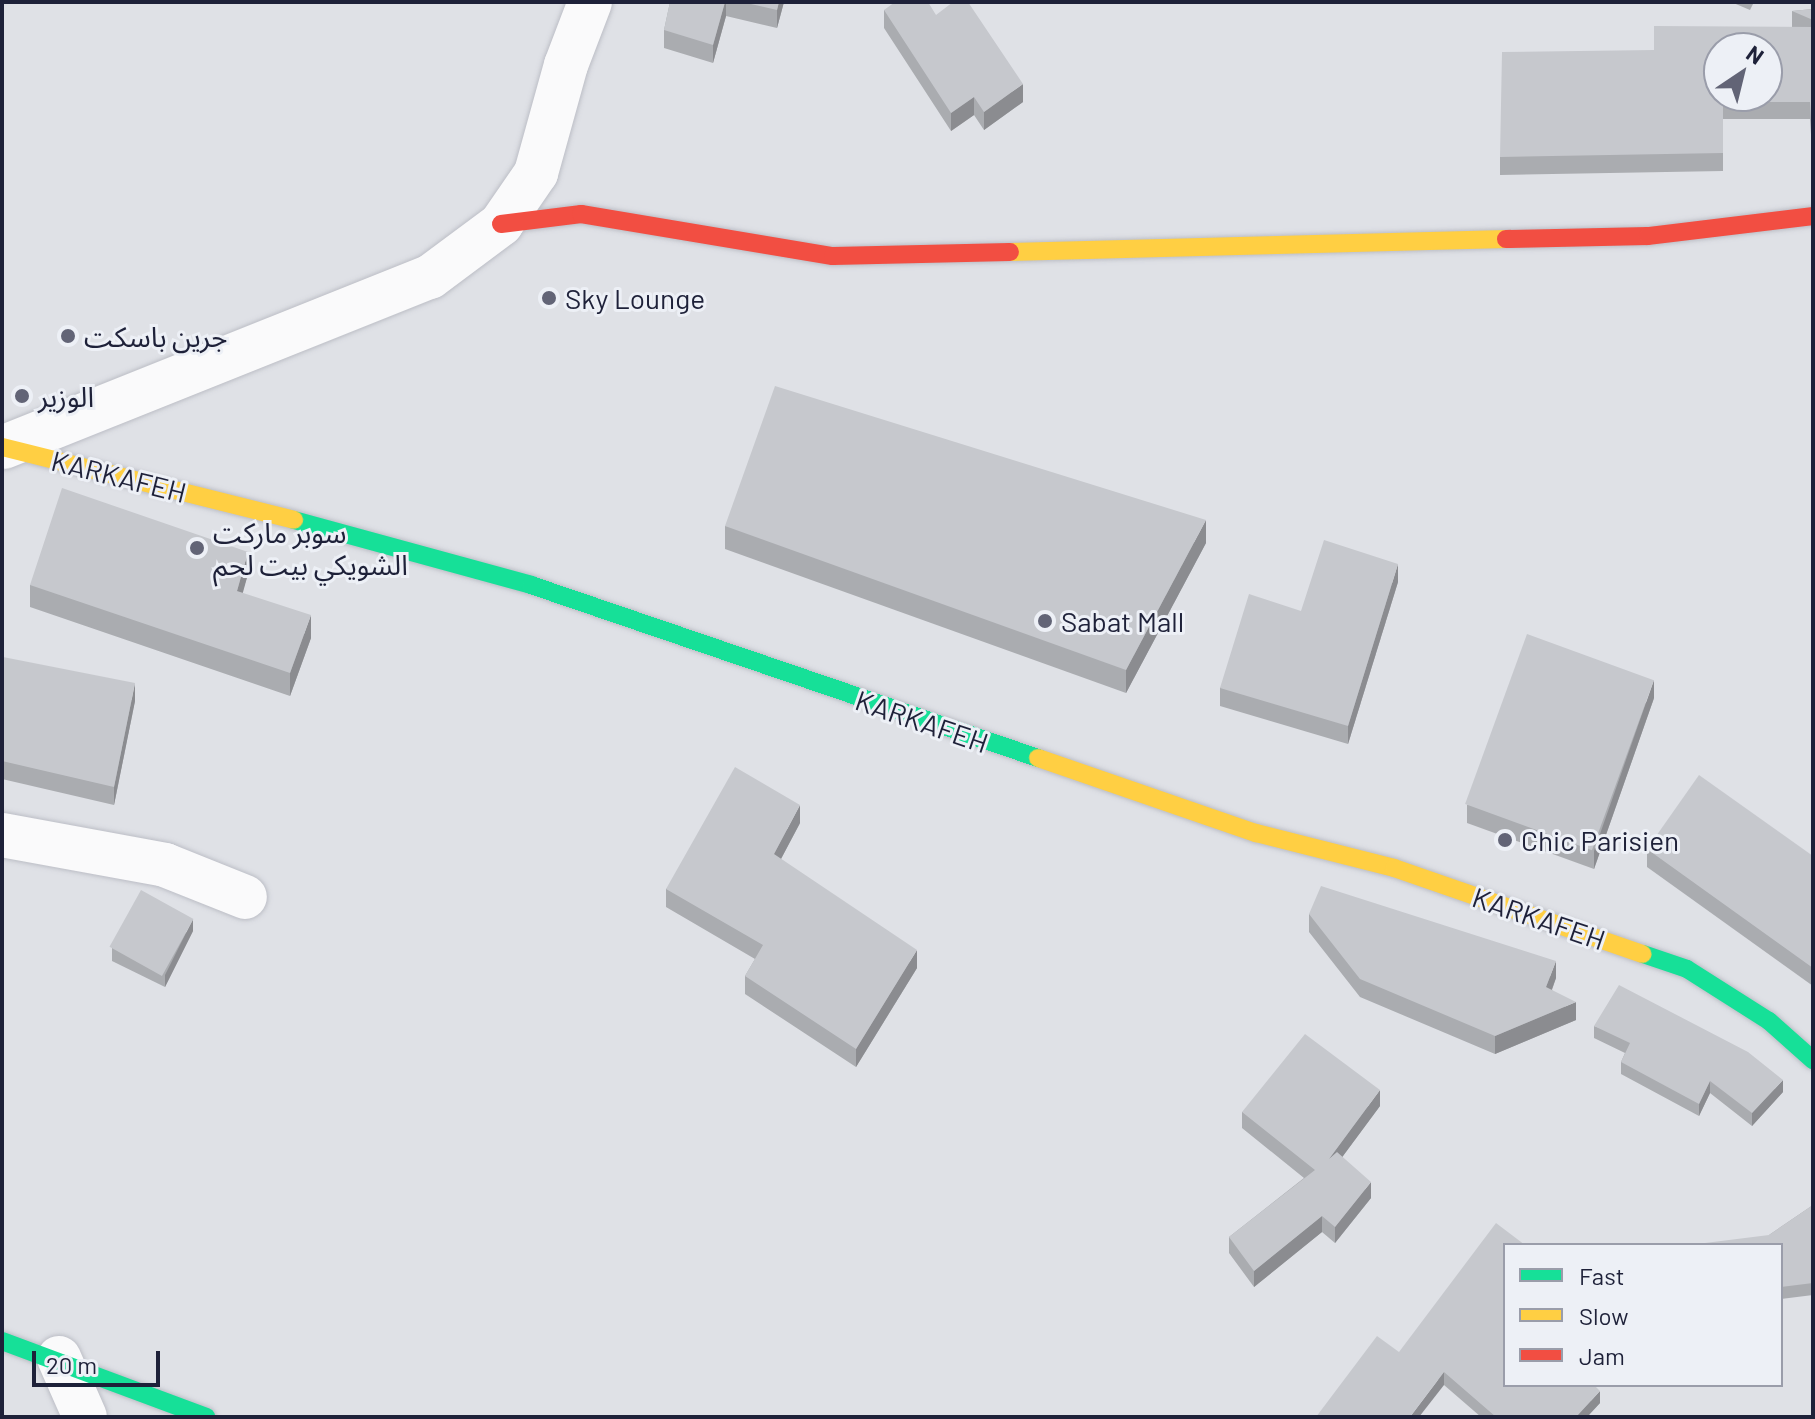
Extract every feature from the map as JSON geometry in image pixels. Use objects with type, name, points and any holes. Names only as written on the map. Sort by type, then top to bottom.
[{"type":"street","points":[[3,447],[430,277],[501,224],[536,173],[566,65],[590,2]]},
{"type":"street","points":[[501,224],[581,214],[833,256],[1648,236],[1813,216]]},
{"type":"street","name":"KARKAFEH","points":[[3,447],[394,545],[531,585],[1256,833],[1394,868],[1687,969],[1769,1021],[1813,1060]]},
{"type":"street","points":[[2,835],[165,865],[245,897]]},
{"type":"street","points":[[2,1341],[59,1358],[206,1417]]},
{"type":"street","points":[[59,1358],[85,1417]]},
{"type":"building","points":[[670,2],[725,2],[713,45],[664,30]]},
{"type":"building","points":[[742,2],[779,2],[777,10]]},
{"type":"building","points":[[895,2],[928,2],[936,15],[953,2],[968,2],[1023,84],[984,112],[974,97],[951,113],[884,10]]},
{"type":"building","points":[[1813,9],[1813,20],[1792,11]]},
{"type":"building","points":[[1654,26],[1813,27],[1813,148],[1810,102],[1783,102],[1783,32],[1703,32],[1703,112],[1723,112],[1723,153],[1500,157],[1502,52],[1654,50]]},
{"type":"building","name":"Sabat Mall","points":[[775,386],[1206,520],[1126,670],[725,526]]},
{"type":"building","points":[[62,488],[248,552],[237,591],[311,615],[290,673],[30,585]]},
{"type":"building","points":[[1324,540],[1398,564],[1348,726],[1220,688],[1249,594],[1301,611]]},
{"type":"building","points":[[1527,634],[1654,680],[1592,850],[1465,804]]},
{"type":"building","points":[[3,657],[135,683],[114,787],[2,761]]},
{"type":"building","points":[[735,767],[800,805],[774,854],[917,950],[856,1049],[745,976],[763,945],[666,889]]},
{"type":"building","points":[[1699,775],[1813,856],[1813,968],[1647,849]]},
{"type":"building","points":[[1321,886],[1556,961],[1546,987],[1576,1002],[1495,1036],[1360,979],[1309,914]]},
{"type":"building","points":[[141,890],[193,919],[162,976],[109,947]]},
{"type":"building","points":[[1619,985],[1748,1052],[1783,1080],[1752,1113],[1710,1081],[1699,1104],[1621,1062],[1630,1043],[1594,1026]]},
{"type":"building","points":[[1305,1034],[1380,1090],[1329,1159],[1337,1152],[1371,1182],[1335,1227],[1322,1216],[1254,1271],[1229,1237],[1315,1170],[1242,1112]]},
{"type":"building","points":[[1813,1205],[1813,1283],[1783,1287],[1783,1243],[1705,1243],[1769,1235]]},
{"type":"building","points":[[1496,1223],[1522,1243],[1503,1243],[1503,1387],[1596,1387],[1600,1391],[1576,1417],[1496,1417],[1444,1372],[1410,1417],[1316,1417],[1377,1336],[1399,1352]]},
{"type":"traffic: fast","points":[[294,520],[531,585],[1038,758]]},
{"type":"traffic: fast","points":[[1643,954],[1687,969],[1769,1021],[1813,1060]]},
{"type":"traffic: fast","points":[[2,1341],[206,1417]]},
{"type":"traffic: slow","points":[[1010,252],[1506,239]]},
{"type":"traffic: slow","points":[[2,447],[294,520]]},
{"type":"traffic: slow","points":[[1038,758],[1256,833],[1394,868],[1643,954]]},
{"type":"traffic: jam","points":[[501,224],[581,214],[833,256],[1010,252]]},
{"type":"traffic: jam","points":[[1506,239],[1648,236],[1813,216]]},
{"type":"place","name":"Sky Lounge","points":[[549,298]]},
{"type":"place","name":"جرين باسكت","points":[[68,336]]},
{"type":"place","name":"الوزير","points":[[22,396]]},
{"type":"place","name":"سوبر ماركت الشويكي بيت لحم","points":[[197,548]]},
{"type":"place","name":"Sabat Mall","points":[[1045,621]]},
{"type":"place","name":"Chic Parisien","points":[[1505,840]]}]
